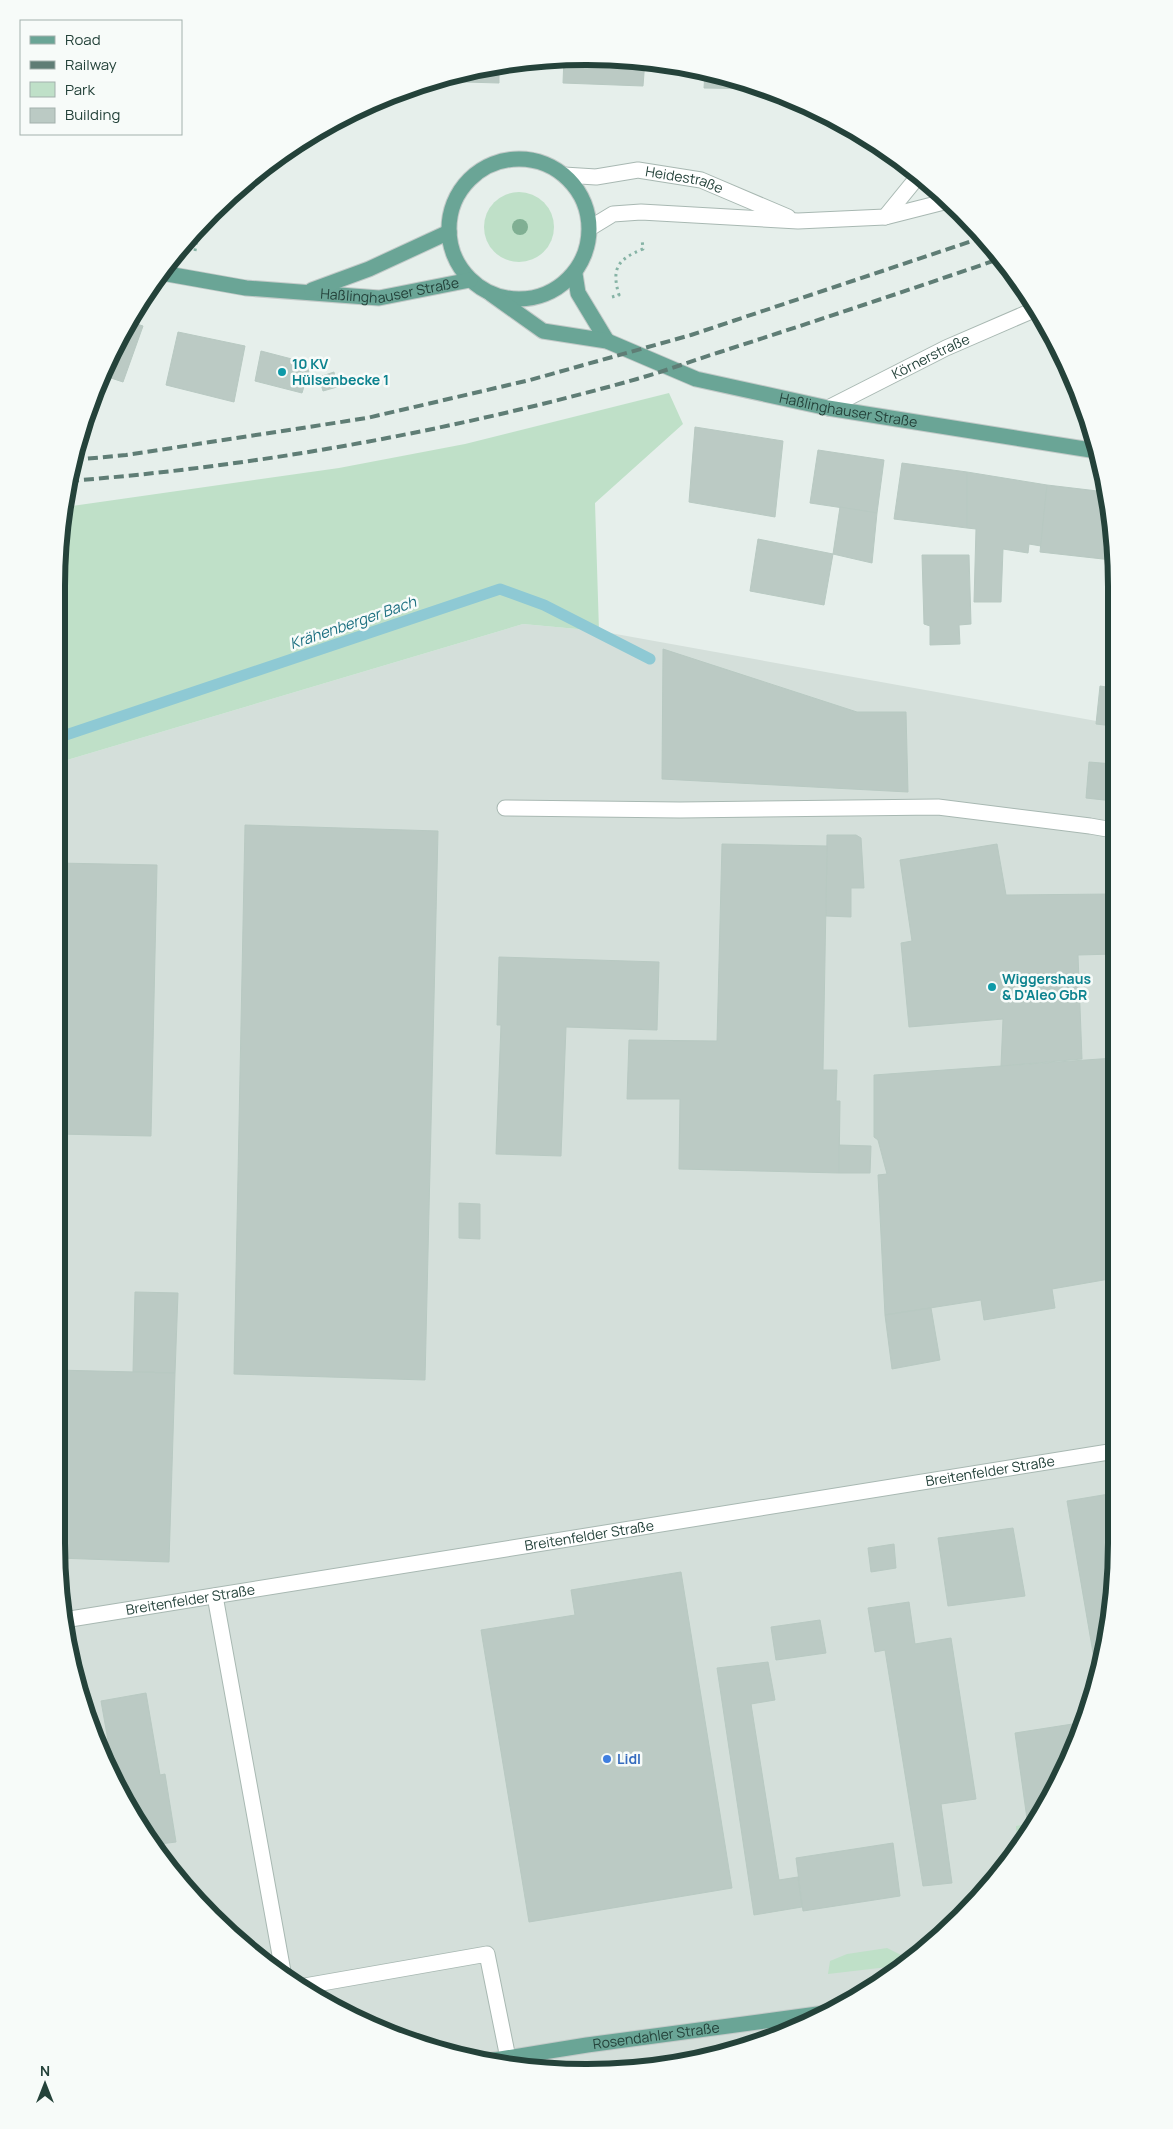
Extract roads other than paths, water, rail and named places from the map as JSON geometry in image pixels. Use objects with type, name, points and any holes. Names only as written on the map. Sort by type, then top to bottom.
[{"type":"main road","points":[[517,159],[541,162],[564,175],[574,185],[583,199],[588,213],[590,228],[586,253],[574,274],[552,292],[529,299],[515,300],[491,294],[470,280],[456,261],[449,232],[451,212],[455,201],[466,183],[487,167],[501,161],[517,159]]},
{"type":"main road","name":"Haßlinghauser Straße","points":[[308,292],[369,269],[449,232]]},
{"type":"main road","name":"Haßlinghauser Straße","points":[[169,274],[246,288],[379,298],[470,280]]},
{"type":"main road","points":[[574,274],[578,293],[607,341]]},
{"type":"main road","name":"Haßlinghauser Straße","points":[[491,294],[543,331],[607,341],[696,379],[828,408],[1089,450]]},
{"type":"main road","name":"Rosendahler Straße","points":[[508,2058],[804,2016]]},
{"type":"street","name":"Heidestraße","points":[[564,175],[596,177],[638,170],[701,180],[798,221]]},
{"type":"street","points":[[885,217],[914,181]]},
{"type":"street","name":"Heidestraße","points":[[590,228],[613,214],[641,212],[798,221],[885,217],[940,203]]},
{"type":"street","name":"Körnerstraße","points":[[828,408],[946,348],[1029,312]]},
{"type":"street","points":[[505,808],[680,810],[938,807],[1108,829]]},
{"type":"street","name":"Breitenfelder Straße","points":[[70,1619],[1108,1452]]},
{"type":"street","points":[[215,1596],[282,1965]]},
{"type":"street","points":[[311,1985],[487,1954],[508,2058]]},
{"type":"waterway","name":"Krähenberger Bach","points":[[65,735],[500,589],[544,605],[650,659]]},
{"type":"railway","points":[[81,459],[126,455],[367,418],[530,380],[691,335],[976,240]]},
{"type":"railway","points":[[76,480],[213,466],[284,456],[356,444],[497,415],[647,376],[993,261]]},
{"type":"place","name":"10 KV Hülsenbecke 1","points":[[282,372]]},
{"type":"place","name":"Wiggershaus & D'Aleo GbR","points":[[992,987]]},
{"type":"place","name":"Lidl","points":[[607,1759]]}]
